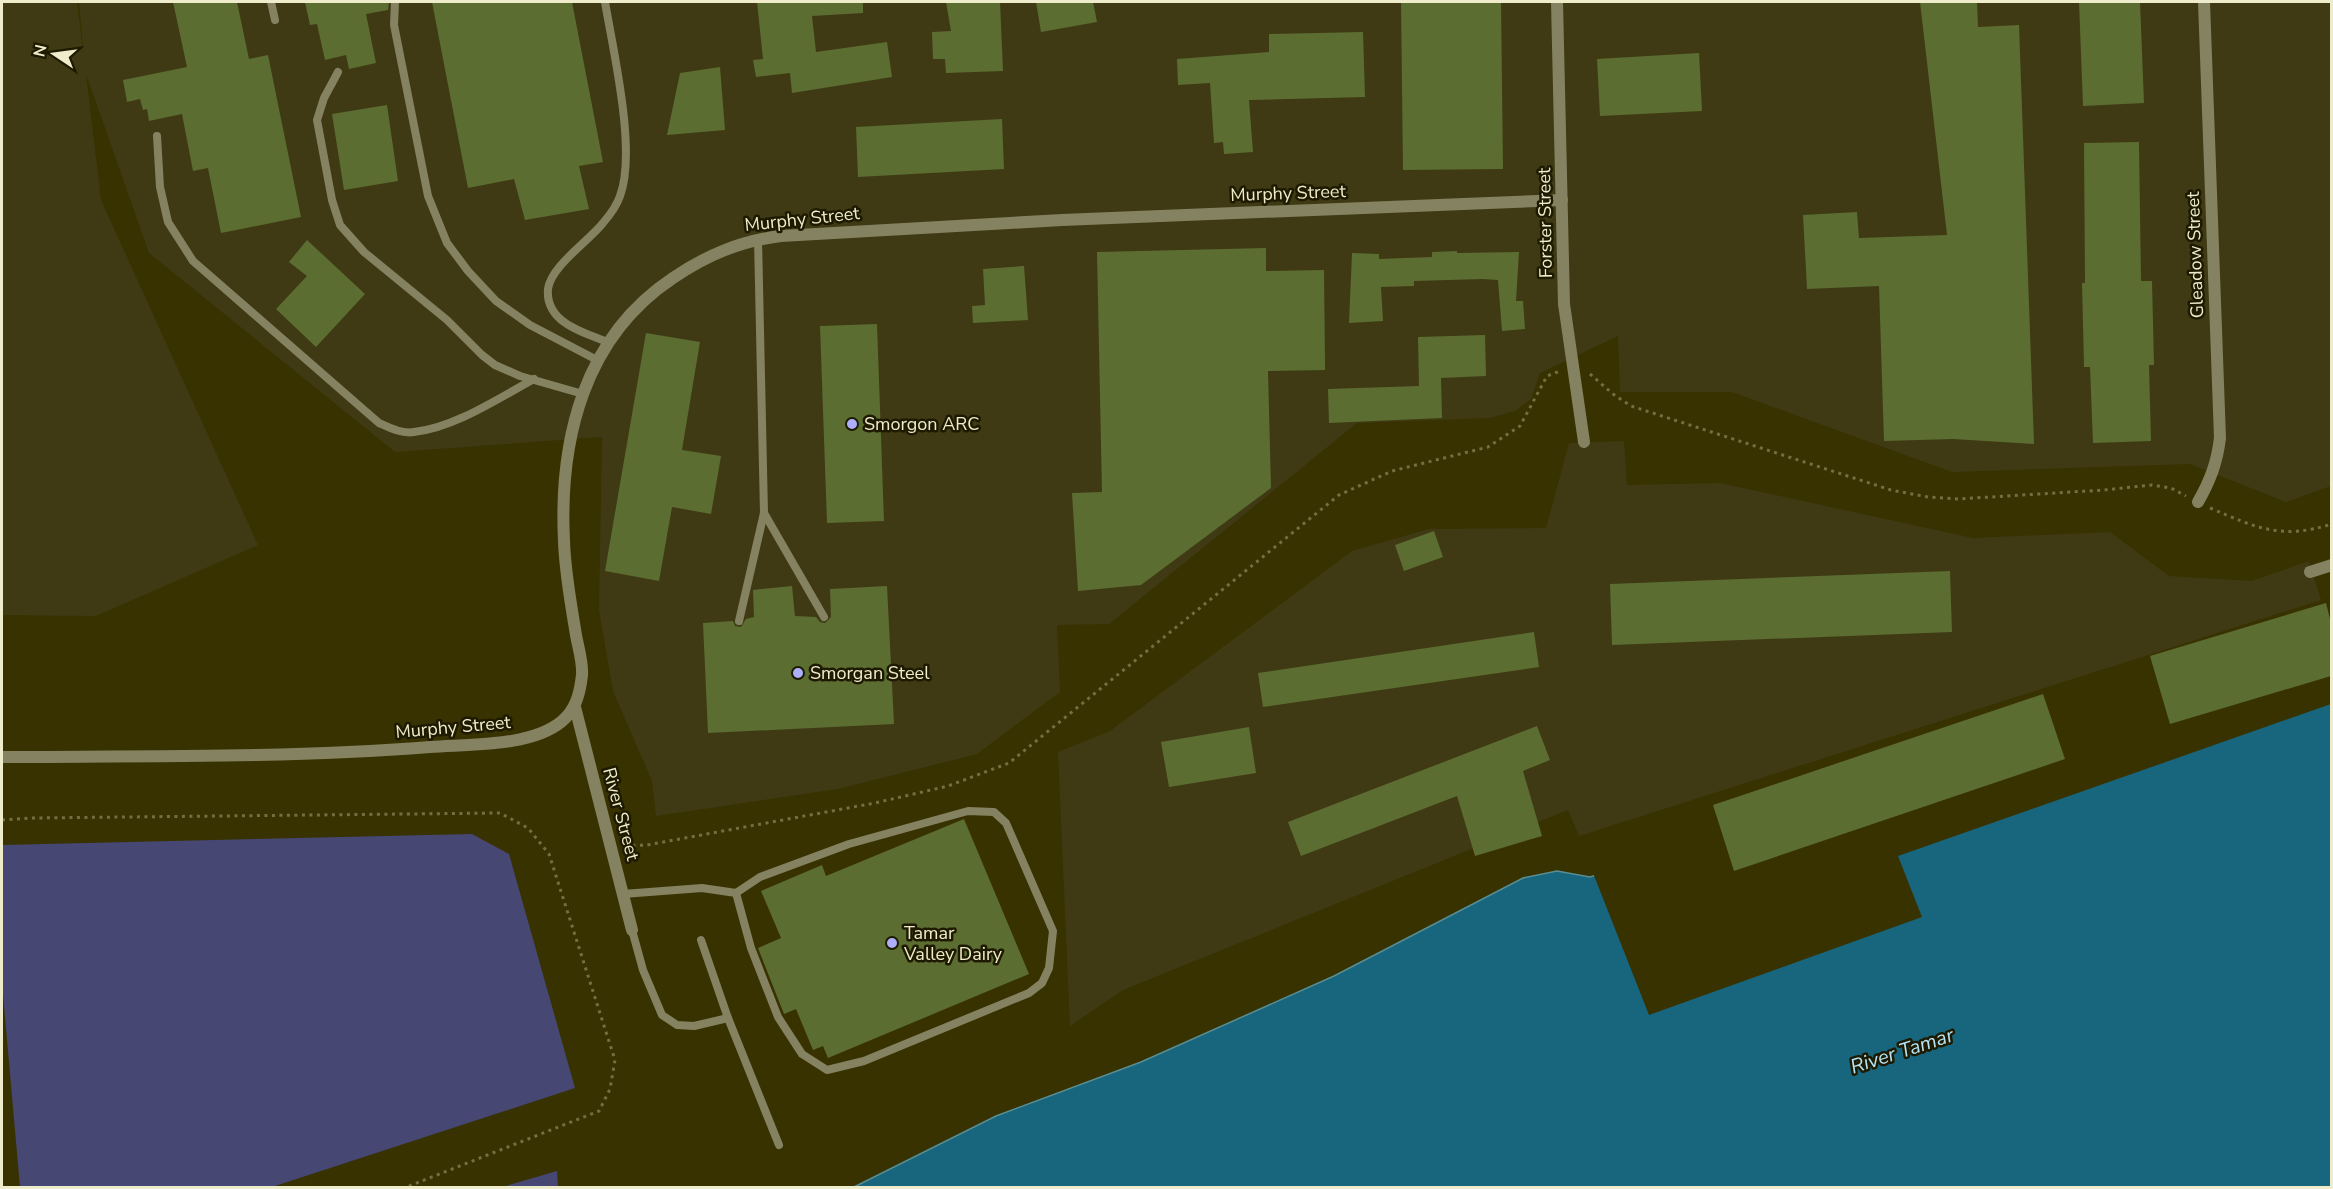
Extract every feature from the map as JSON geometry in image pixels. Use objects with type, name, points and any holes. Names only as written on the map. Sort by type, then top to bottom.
[{"type":"street","name":"Forster Street","points":[[1557,2],[1564,304],[1584,442]]},
{"type":"street","name":"Gleadow Street","points":[[2198,502],[2212,477],[2218,459],[2220,438],[2204,2]]},
{"type":"street","name":"Murphy Street","points":[[2,757],[341,754],[513,741],[546,731],[562,721],[574,707],[583,672],[569,591],[564,541],[565,488],[572,427],[583,394],[597,360],[608,342],[643,300],[663,284],[708,256],[738,244],[781,236],[1062,220],[1562,200]]},
{"type":"street","points":[[2310,572],[2331,565]]},
{"type":"street","name":"River Street","points":[[574,707],[632,930]]},
{"type":"lane","points":[[271,2],[274,20]]},
{"type":"lane","points":[[395,2],[394,25],[428,196],[447,243],[468,271],[496,301],[530,325],[597,360]]},
{"type":"lane","points":[[605,2],[624,120],[626,168],[620,196],[604,222],[554,272],[548,287],[553,311],[562,321],[575,330],[608,342]]},
{"type":"lane","points":[[338,72],[324,98],[317,120],[332,200],[340,225],[364,252],[447,320],[495,365],[583,394]]},
{"type":"lane","points":[[157,135],[160,187],[168,222],[193,261],[379,423],[393,430],[412,433],[432,429],[469,414],[534,379]]},
{"type":"lane","points":[[739,621],[764,513],[758,239]]},
{"type":"lane","points":[[764,513],[824,617]]},
{"type":"lane","points":[[623,894],[702,888],[736,893],[760,877],[849,844],[968,811],[993,812],[1006,823],[1053,931],[1049,968],[1042,983],[1029,993],[864,1061],[827,1070],[802,1054],[778,1017],[751,948],[736,893]]},
{"type":"lane","points":[[632,930],[643,970],[662,1015],[677,1025],[693,1026],[728,1018]]},
{"type":"lane","points":[[702,940],[728,1018],[779,1145]]},
{"type":"path","points":[[611,847],[646,844],[875,803],[948,786],[1009,763],[1339,495],[1392,471],[1488,447],[1520,426],[1546,376],[1573,365],[1589,374],[1631,406],[1891,490],[1928,497],[1958,499],[2152,485],[2171,488],[2198,502],[2267,530],[2301,532],[2331,524]]},
{"type":"path","points":[[2,820],[500,813],[528,828],[549,854],[615,1060],[610,1089],[599,1111],[404,1188]]},
{"type":"shaded area","points":[[2,2],[77,2],[84,59],[79,2],[2331,2],[2331,486],[2286,502],[2190,464],[1952,472],[1732,392],[1620,392],[1618,336],[1540,373],[1531,399],[1515,411],[1489,418],[1357,423],[1109,624],[1057,625],[1060,692],[977,754],[838,789],[656,816],[652,781],[613,691],[599,610],[602,437],[395,452],[149,253],[86,74],[101,200],[258,545],[96,616],[2,615]]},
{"type":"shaded area","points":[[1624,441],[1627,485],[1720,483],[1973,538],[2110,532],[2169,576],[2252,581],[2309,561],[2321,600],[1579,836],[1568,810],[1123,990],[1070,1026],[1058,752],[1110,731],[1352,551],[1429,529],[1546,528],[1569,443]]},
{"type":"shaded area","points":[[472,834],[509,854],[575,1088],[272,1187],[20,1187],[2,983],[2,845]]},
{"type":"shaded area","points":[[557,1171],[558,1187],[502,1187]]},
{"type":"water","name":"River Tamar","points":[[2331,619],[2331,1187],[852,1188],[996,1116],[1141,1062],[1334,976],[1523,878],[1557,871],[1590,877],[1903,781]]},
{"type":"pier","points":[[2332,616],[2331,704],[1898,856],[1922,917],[1649,1015],[1593,873],[1902,778]]},
{"type":"building","points":[[173,2],[237,2],[249,59],[268,55],[301,217],[221,233],[208,168],[193,171],[182,114],[149,121],[147,109],[143,110],[140,99],[127,102],[123,80],[187,67]]},
{"type":"building","points":[[305,2],[389,2],[388,10],[366,14],[376,63],[349,69],[346,55],[325,60],[317,24],[310,25]]},
{"type":"building","points":[[432,2],[572,2],[603,162],[579,166],[589,209],[525,220],[514,179],[468,188]]},
{"type":"building","points":[[757,2],[863,2],[863,13],[812,16],[816,52],[887,42],[892,77],[792,93],[790,73],[756,77],[753,60],[763,59]]},
{"type":"building","points":[[946,2],[1000,2],[1003,71],[946,73],[945,59],[933,59],[932,32],[951,31]]},
{"type":"building","points":[[1036,2],[1093,2],[1097,22],[1041,32]]},
{"type":"building","points":[[1401,2],[1501,2],[1503,169],[1403,170]]},
{"type":"building","points":[[1920,2],[1977,2],[1978,27],[2019,25],[2034,444],[1953,439],[1884,441],[1879,286],[1807,289],[1803,215],[1857,212],[1859,238],[1947,235]]},
{"type":"building","points":[[2079,2],[2140,2],[2144,103],[2083,106]]},
{"type":"building","points":[[1363,32],[1365,97],[1249,100],[1253,152],[1224,154],[1223,142],[1214,143],[1210,83],[1178,85],[1177,59],[1269,52],[1269,34]]},
{"type":"building","points":[[1699,53],[1702,111],[1600,116],[1597,59]]},
{"type":"building","points":[[720,67],[725,130],[667,135],[680,73]]},
{"type":"building","points":[[387,105],[398,181],[344,190],[332,114]]},
{"type":"building","points":[[1002,119],[1004,169],[858,177],[856,127]]},
{"type":"building","points":[[2139,142],[2141,281],[2152,281],[2154,365],[2149,365],[2151,441],[2093,443],[2090,367],[2084,367],[2082,283],[2085,283],[2084,143]]},
{"type":"building","points":[[307,240],[365,294],[316,347],[276,309],[307,276],[289,262]]},
{"type":"building","points":[[1266,248],[1266,271],[1324,270],[1325,370],[1268,371],[1271,488],[1141,585],[1078,591],[1072,493],[1102,492],[1097,252]]},
{"type":"building","points":[[1457,251],[1457,253],[1519,252],[1516,301],[1523,301],[1525,329],[1502,331],[1498,280],[1483,279],[1414,281],[1414,286],[1381,287],[1383,321],[1349,323],[1352,253],[1379,254],[1379,259],[1432,257],[1432,252]]},
{"type":"building","points":[[1024,266],[1028,320],[973,323],[972,306],[985,305],[983,269]]},
{"type":"building","name":"Smorgon ARC","points":[[877,324],[884,521],[827,523],[820,326]]},
{"type":"building","points":[[646,333],[700,342],[682,450],[721,456],[711,514],[672,507],[659,581],[605,571]]},
{"type":"building","points":[[1485,335],[1486,376],[1441,378],[1442,418],[1329,423],[1328,389],[1419,386],[1418,337]]},
{"type":"building","points":[[1434,531],[1443,557],[1404,571],[1395,545]]},
{"type":"building","points":[[1950,571],[1952,632],[1612,645],[1610,584]]},
{"type":"building","name":"Smorgan Steel","points":[[792,586],[795,616],[816,617],[820,622],[825,623],[831,617],[830,589],[887,586],[894,724],[708,733],[703,623],[733,621],[735,626],[741,627],[746,619],[754,617],[753,590]]},
{"type":"building","points":[[2326,603],[2331,623],[2331,676],[2170,724],[2150,656]]},
{"type":"building","points":[[1534,632],[1539,667],[1263,707],[1258,673]]},
{"type":"building","points":[[2043,694],[2065,759],[1734,871],[1713,805]]},
{"type":"building","points":[[1537,726],[1550,760],[1523,771],[1542,836],[1475,856],[1457,796],[1301,856],[1288,822]]},
{"type":"building","points":[[1249,727],[1256,773],[1169,787],[1161,742]]},
{"type":"building","name":"Tamar Valley Dairy","points":[[964,819],[1029,974],[828,1058],[823,1046],[813,1050],[796,1009],[784,1014],[758,948],[781,938],[761,891],[822,865],[826,876]]},
{"type":"place","name":"Smorgon ARC","points":[[852,424]]},
{"type":"place","name":"Smorgan Steel","points":[[798,673]]},
{"type":"place","name":"Tamar Valley Dairy","points":[[892,943]]}]
